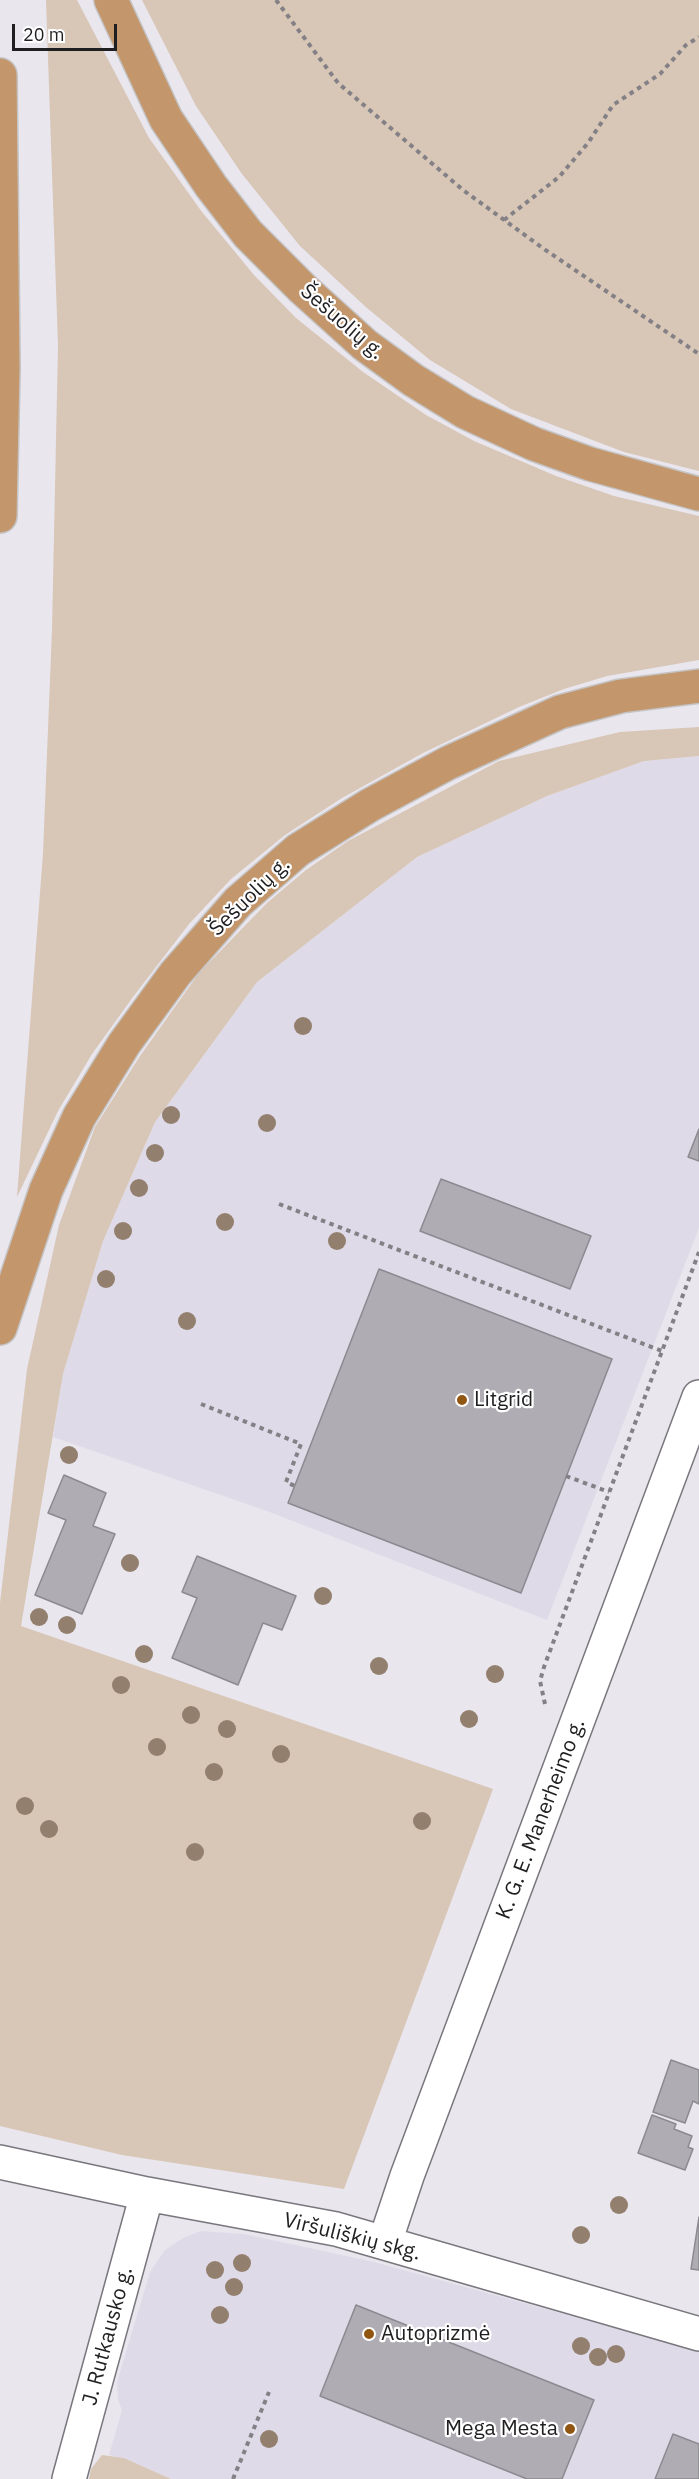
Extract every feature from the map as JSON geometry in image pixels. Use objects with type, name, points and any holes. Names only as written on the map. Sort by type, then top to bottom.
[{"type":"highway","name":"Šešuolių g.","points":[[111,0],[166,119],[211,186],[248,234],[365,345],[413,380],[465,412],[534,444],[619,473],[699,494]]},
{"type":"highway","points":[[0,75],[3,368],[0,516]]},
{"type":"highway","name":"Šešuolių g.","points":[[0,1328],[46,1190],[79,1117],[124,1044],[143,1018],[176,974],[238,902],[298,850],[370,805],[448,763],[560,712],[621,696],[699,686]]},
{"type":"street","name":"K. G. E. Manerheimo g.","points":[[385,2242],[407,2176],[699,1397]]},
{"type":"street","name":"Viršuliškių skg.","points":[[0,2163],[147,2194],[336,2229],[699,2334]]},
{"type":"street","name":"J. Rutkausko g.","points":[[69,2479],[147,2194]]},
{"type":"path","points":[[276,0],[338,82],[463,190],[699,354]]},
{"type":"path","points":[[504,220],[559,177],[588,143],[613,105],[660,74],[686,45],[699,37]]},
{"type":"path","points":[[279,1204],[662,1351]]},
{"type":"path","points":[[546,1706],[540,1681],[699,1252]]},
{"type":"path","points":[[201,1404],[301,1444],[286,1482],[295,1486]]},
{"type":"path","points":[[567,1476],[609,1492]]},
{"type":"path","points":[[233,2479],[269,2392]]},
{"type":"shaded area","points":[[46,0],[77,0],[149,138],[202,212],[254,275],[296,318],[363,372],[426,415],[474,441],[556,476],[614,496],[699,516],[699,660],[607,676],[564,689],[519,707],[423,753],[342,798],[285,835],[231,879],[189,924],[133,997],[92,1054],[58,1111],[17,1197],[43,853],[52,630],[58,346]]},
{"type":"shaded area","points":[[142,0],[699,0],[699,471],[624,452],[511,409],[430,360],[367,308],[300,246],[242,174],[196,106]]},
{"type":"shaded area","points":[[699,727],[699,756],[644,761],[547,796],[417,857],[257,982],[155,1122],[103,1241],[63,1374],[21,1626],[493,1789],[344,2189],[122,2155],[0,2126],[0,1603],[27,1369],[59,1225],[95,1127],[140,1056],[199,973],[267,903],[306,870],[348,841],[499,761],[620,732]]},
{"type":"shaded area","points":[[699,756],[699,1228],[547,1620],[267,1511],[53,1437],[63,1374],[103,1241],[155,1122],[257,982],[417,857],[547,796],[644,761]]},
{"type":"shaded area","points":[[201,2231],[244,2234],[374,2262],[699,2351],[699,2479],[171,2479],[124,2458],[109,2455],[122,2410],[118,2400],[117,2382],[150,2272],[165,2250],[185,2237]]},
{"type":"shaded area","points":[[102,2455],[124,2458],[171,2479],[89,2479],[91,2469]]},
{"type":"building","points":[[699,1129],[699,1161],[688,1157]]},
{"type":"building","points":[[441,1179],[591,1236],[570,1289],[420,1231]]},
{"type":"building","name":"Litgrid","points":[[379,1269],[612,1359],[521,1593],[288,1503]]},
{"type":"building","points":[[64,1475],[106,1493],[93,1526],[115,1534],[82,1614],[35,1595],[66,1520],[48,1513]]},
{"type":"building","points":[[197,1556],[296,1596],[282,1630],[263,1623],[238,1685],[172,1658],[197,1598],[182,1592]]},
{"type":"building","points":[[671,2060],[699,2070],[699,2104],[693,2101],[685,2123],[653,2112]]},
{"type":"building","points":[[652,2115],[676,2124],[674,2129],[692,2136],[688,2147],[693,2149],[685,2170],[638,2153]]},
{"type":"building","points":[[699,2217],[699,2270],[691,2269]]},
{"type":"building","points":[[356,2305],[594,2400],[562,2479],[527,2479],[320,2396]]},
{"type":"building","points":[[673,2434],[699,2444],[699,2479],[655,2479]]},
{"type":"place","name":"Litgrid","points":[[462,1400]]},
{"type":"place","name":"Autoprizmė","points":[[369,2334]]},
{"type":"place","name":"Mega Mesta","points":[[570,2429]]}]
